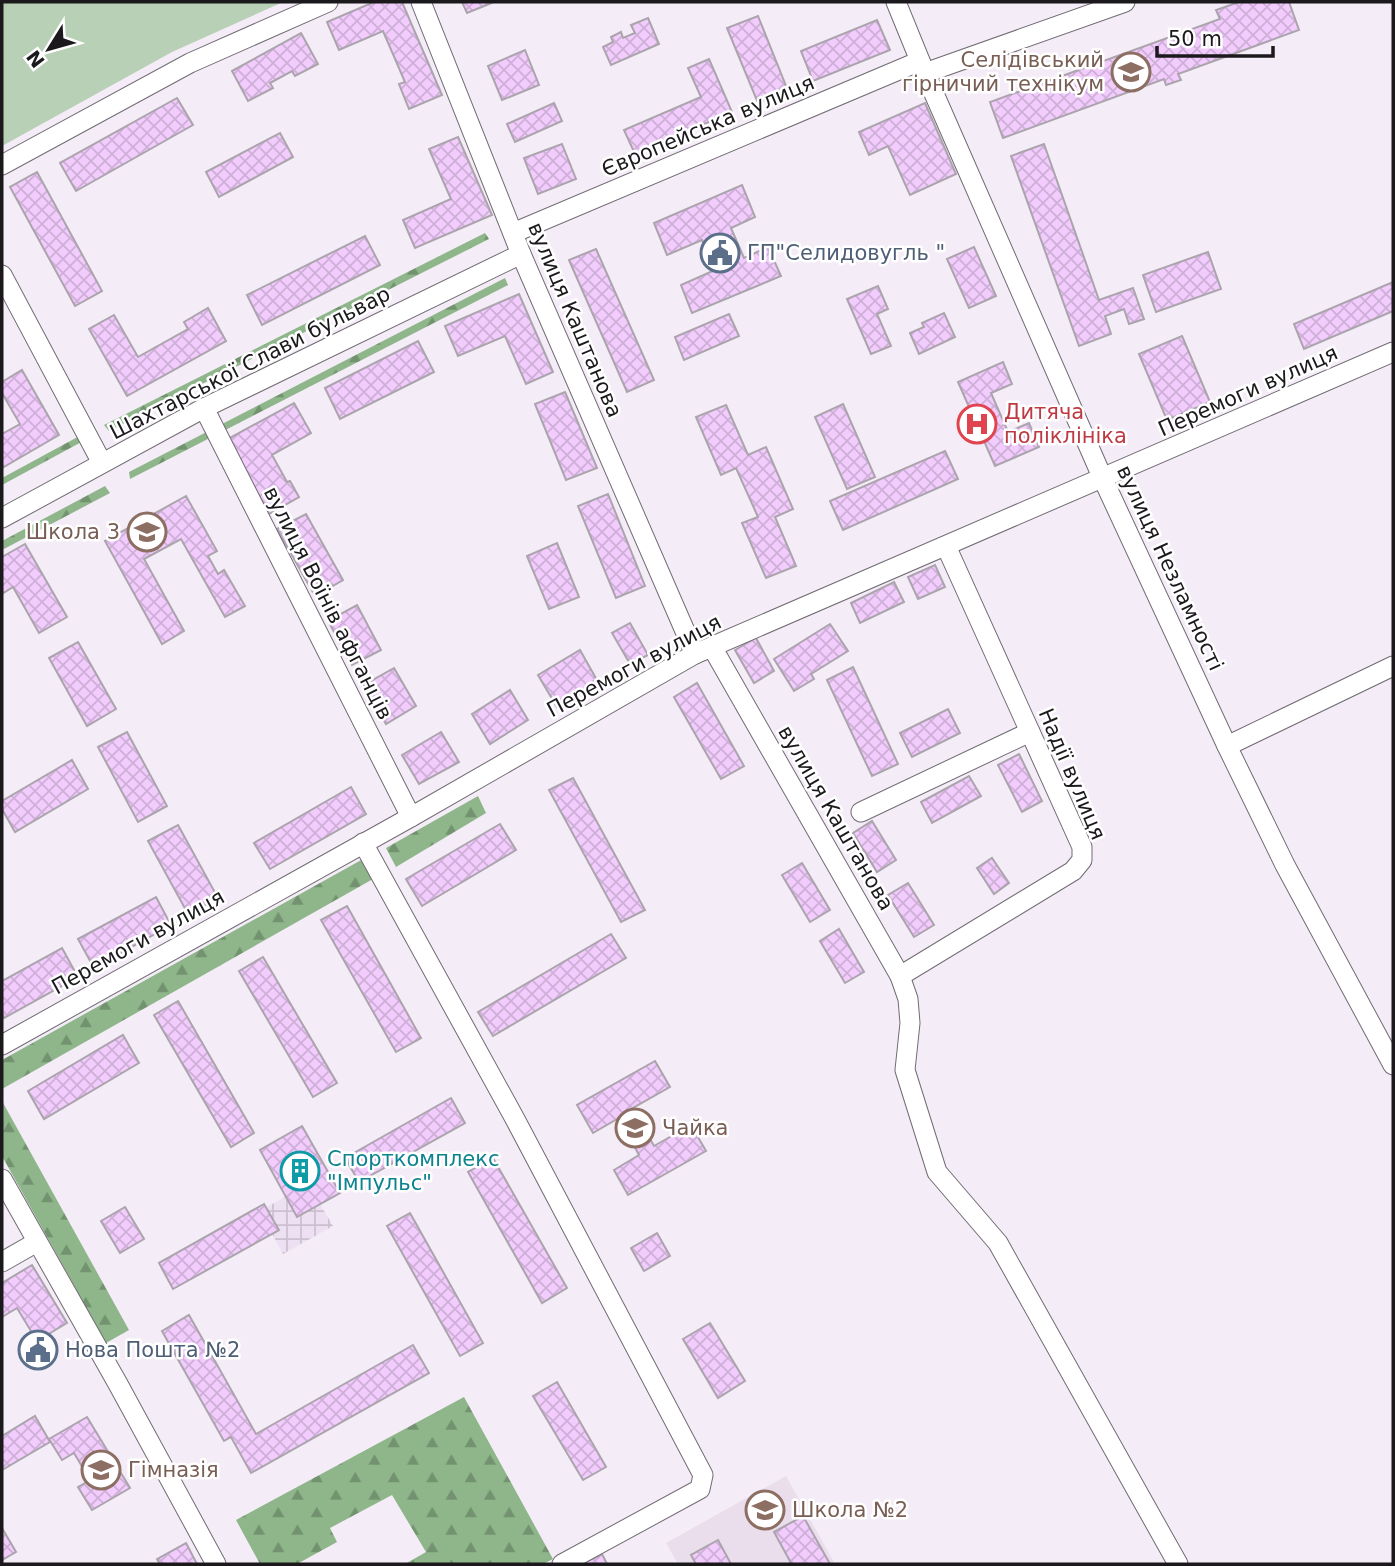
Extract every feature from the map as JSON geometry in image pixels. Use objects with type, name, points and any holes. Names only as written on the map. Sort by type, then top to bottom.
[{"type":"street","points":[[2,165],[190,63],[328,2]]},
{"type":"street","name":"вулиця Каштанова","points":[[421,2],[521,254],[703,650],[900,976],[908,999],[910,1023],[905,1070],[937,1172],[999,1243],[1178,1564]]},
{"type":"street","name":"вулиця Незламності","points":[[895,2],[1103,479],[1227,746],[1285,865],[1393,1065]]},
{"type":"street","name":"Європейська вулиця","points":[[513,233],[923,67],[1125,2]]},
{"type":"street","name":"Шахтарської Слави бульвар","points":[[2,518],[204,408],[521,254]]},
{"type":"street","points":[[2,275],[102,463]]},
{"type":"street","name":"Перемоги вулиця","points":[[2,1045],[411,817],[703,650],[1393,352]]},
{"type":"street","name":"вулиця Воїнів афганців","points":[[204,408],[411,817]]},
{"type":"street","name":"Надії вулиця","points":[[900,976],[1073,872],[1082,860],[1083,847],[946,547]]},
{"type":"street","points":[[1227,746],[1393,666]]},
{"type":"street","points":[[861,812],[1030,732]]},
{"type":"street","points":[[363,843],[515,1119],[703,1475],[700,1489],[562,1564]]},
{"type":"street","points":[[2,1179],[216,1564]]},
{"type":"street","points":[[2,1262],[37,1242]]},
{"type":"shaded area","points":[[308,1184],[333,1226],[283,1254],[260,1211]]},
{"type":"shaded area","name":"Школа №2","points":[[786,1476],[835,1564],[678,1564],[666,1543]]},
{"type":"green space","points":[[2,2],[283,2],[172,52],[2,146]]},
{"type":"green space","points":[[485,233],[489,239],[109,431],[104,425]]},
{"type":"green space","points":[[505,278],[508,285],[130,479],[129,472]]},
{"type":"green space","points":[[85,433],[87,439],[2,485],[2,478]]},
{"type":"green space","points":[[105,486],[110,493],[2,550],[2,541]]},
{"type":"green space","points":[[478,796],[486,813],[396,867],[386,848]]},
{"type":"green space","points":[[363,859],[373,879],[2,1089],[2,1060]]},
{"type":"green space","points":[[2,1101],[129,1330],[106,1343],[2,1156]]},
{"type":"green space","points":[[464,1397],[553,1559],[543,1564],[405,1564],[426,1552],[392,1495],[330,1528],[337,1542],[297,1564],[260,1564],[236,1520]]},
{"type":"building","points":[[374,2],[402,2],[442,95],[409,109],[399,84],[405,82],[383,31],[339,50],[327,22]]},
{"type":"building","points":[[462,2],[494,2],[467,13]]},
{"type":"building","points":[[1239,2],[1289,2],[1299,30],[1178,74],[1181,80],[1166,85],[1164,79],[1003,138],[990,102],[1220,19],[1216,10]]},
{"type":"building","points":[[758,16],[788,91],[758,103],[727,28]]},
{"type":"building","points":[[648,18],[659,44],[611,65],[603,47],[613,42],[611,37],[621,32],[623,38],[635,33],[631,25]]},
{"type":"building","points":[[877,20],[890,50],[813,81],[801,51]]},
{"type":"building","points":[[301,33],[318,64],[295,76],[292,71],[270,83],[273,88],[248,101],[232,71]]},
{"type":"building","points":[[525,50],[539,85],[502,100],[488,66]]},
{"type":"building","points":[[709,59],[732,112],[635,154],[624,130],[701,97],[688,68]]},
{"type":"building","points":[[177,98],[193,125],[76,191],[60,163]]},
{"type":"building","points":[[554,103],[562,121],[515,142],[507,124]]},
{"type":"building","points":[[925,103],[956,174],[910,195],[888,146],[869,155],[859,132]]},
{"type":"building","points":[[280,133],[293,157],[219,197],[206,172]]},
{"type":"building","points":[[458,137],[492,215],[415,248],[403,220],[451,199],[429,149]]},
{"type":"building","points":[[562,144],[576,179],[538,194],[524,158]]},
{"type":"building","points":[[1044,144],[1099,300],[1133,288],[1144,319],[1129,324],[1124,309],[1105,316],[1111,334],[1079,346],[1011,156]]},
{"type":"building","points":[[37,172],[102,291],[75,306],[10,187]]},
{"type":"building","points":[[742,185],[755,217],[731,228],[744,258],[768,247],[781,276],[692,313],[681,285],[715,270],[702,240],[667,255],[654,223]]},
{"type":"building","points":[[365,236],[380,265],[262,325],[247,295]]},
{"type":"building","points":[[974,247],[996,296],[969,308],[947,259]]},
{"type":"building","points":[[596,249],[654,380],[627,392],[569,260]]},
{"type":"building","points":[[1208,252],[1221,289],[1156,312],[1143,275]]},
{"type":"building","points":[[1393,282],[1393,311],[1304,349],[1294,324]]},
{"type":"building","points":[[878,286],[888,309],[877,314],[891,346],[871,354],[847,299]]},
{"type":"building","points":[[519,294],[553,372],[526,384],[505,336],[458,356],[445,326]]},
{"type":"building","points":[[208,308],[226,341],[127,396],[89,329],[114,315],[138,357],[188,329],[184,322]]},
{"type":"building","points":[[944,313],[955,337],[919,354],[910,333],[924,327],[922,323]]},
{"type":"building","points":[[729,314],[739,336],[684,360],[675,337]]},
{"type":"building","points":[[1182,336],[1210,402],[1167,420],[1139,354]]},
{"type":"building","points":[[418,341],[434,372],[340,419],[325,388]]},
{"type":"building","points":[[1003,362],[1012,384],[991,393],[1008,432],[1029,423],[1039,447],[995,466],[958,382]]},
{"type":"building","points":[[22,370],[59,435],[2,468],[2,434],[20,424],[2,393],[2,382]]},
{"type":"building","points":[[565,392],[597,468],[566,480],[535,404]]},
{"type":"building","points":[[294,403],[311,433],[272,455],[299,497],[269,514],[228,439]]},
{"type":"building","points":[[843,404],[875,477],[847,489],[815,417]]},
{"type":"building","points":[[726,405],[748,455],[766,447],[793,509],[775,517],[796,566],[766,578],[742,523],[758,517],[736,468],[721,475],[696,417]]},
{"type":"building","points":[[945,451],[958,479],[843,530],[830,501]]},
{"type":"building","points":[[608,494],[645,586],[616,598],[578,506]]},
{"type":"building","points":[[186,496],[217,551],[208,556],[218,574],[224,570],[245,606],[225,617],[181,539],[144,559],[184,631],[162,644],[105,541]]},
{"type":"building","points":[[306,514],[343,580],[315,596],[277,529]]},
{"type":"building","points":[[557,543],[579,597],[549,609],[527,556]]},
{"type":"building","points":[[25,544],[67,617],[39,633],[13,587],[2,594],[2,557]]},
{"type":"building","points":[[935,565],[945,587],[918,599],[908,577]]},
{"type":"building","points":[[894,582],[904,602],[860,623],[851,603]]},
{"type":"building","points":[[357,605],[381,650],[352,665],[328,621]]},
{"type":"building","points":[[630,623],[648,655],[630,664],[612,633]]},
{"type":"building","points":[[830,624],[848,651],[811,674],[814,679],[794,691],[774,659]]},
{"type":"building","points":[[756,638],[774,671],[754,683],[735,650]]},
{"type":"building","points":[[78,642],[116,709],[87,726],[49,658]]},
{"type":"building","points":[[580,650],[598,682],[557,707],[538,675]]},
{"type":"building","points":[[853,667],[898,764],[872,776],[827,680]]},
{"type":"building","points":[[394,668],[416,706],[386,724],[364,685]]},
{"type":"building","points":[[697,683],[744,766],[721,779],[674,697]]},
{"type":"building","points":[[510,690],[528,720],[490,744],[472,714]]},
{"type":"building","points":[[948,709],[960,733],[912,757],[900,733]]},
{"type":"building","points":[[127,732],[167,806],[138,822],[98,747]]},
{"type":"building","points":[[441,732],[459,762],[419,784],[402,755]]},
{"type":"building","points":[[1019,754],[1042,801],[1022,812],[998,765]]},
{"type":"building","points":[[72,760],[88,789],[15,832],[2,809],[2,801]]},
{"type":"building","points":[[969,776],[981,796],[932,823],[921,802]]},
{"type":"building","points":[[573,778],[645,910],[621,922],[549,790]]},
{"type":"building","points":[[351,787],[366,814],[270,869],[254,843]]},
{"type":"building","points":[[872,821],[896,860],[877,872],[853,833]]},
{"type":"building","points":[[500,824],[516,850],[422,906],[406,879]]},
{"type":"building","points":[[178,825],[218,898],[188,914],[148,841]]},
{"type":"building","points":[[992,858],[1009,883],[994,894],[977,868]]},
{"type":"building","points":[[802,863],[830,910],[810,922],[782,875]]},
{"type":"building","points":[[908,883],[934,925],[914,937],[888,895]]},
{"type":"building","points":[[156,897],[171,925],[94,968],[78,939]]},
{"type":"building","points":[[347,906],[421,1038],[396,1052],[321,920]]},
{"type":"building","points":[[839,929],[864,972],[845,983],[820,941]]},
{"type":"building","points":[[611,934],[626,958],[493,1036],[478,1012]]},
{"type":"building","points":[[62,948],[78,977],[4,1018],[2,981]]},
{"type":"building","points":[[263,957],[337,1083],[313,1097],[239,971]]},
{"type":"building","points":[[178,1001],[254,1133],[231,1147],[154,1015]]},
{"type":"building","points":[[123,1035],[139,1063],[44,1119],[28,1091]]},
{"type":"building","points":[[655,1061],[670,1087],[633,1108],[654,1146],[691,1125],[706,1151],[628,1195],[614,1170],[639,1155],[619,1118],[593,1133],[577,1105]]},
{"type":"building","points":[[451,1098],[465,1123],[359,1182],[345,1158]]},
{"type":"building","name":"Спорткомплекс \"Імпульс\"","points":[[302,1126],[340,1193],[297,1217],[260,1150]]},
{"type":"building","points":[[493,1158],[567,1288],[542,1303],[468,1172]]},
{"type":"building","points":[[264,1204],[279,1230],[173,1289],[159,1263]]},
{"type":"building","points":[[125,1207],[144,1239],[120,1253],[101,1221]]},
{"type":"building","points":[[410,1213],[483,1343],[460,1356],[387,1226]]},
{"type":"building","points":[[657,1233],[670,1256],[644,1271],[631,1248]]},
{"type":"building","points":[[32,1265],[67,1323],[37,1341],[17,1308],[2,1317],[2,1283]]},
{"type":"building","points":[[189,1315],[256,1434],[413,1345],[429,1373],[251,1473],[231,1437],[224,1441],[162,1331]]},
{"type":"building","points":[[710,1323],[745,1381],[718,1398],[683,1339]]},
{"type":"building","points":[[557,1382],[606,1467],[583,1480],[533,1396]]},
{"type":"building","points":[[35,1416],[50,1442],[2,1470],[2,1436]]},
{"type":"building","name":"Гімназія","points":[[87,1417],[130,1488],[92,1510],[78,1487],[90,1480],[74,1453],[62,1460],[49,1439]]},
{"type":"building","points":[[803,1516],[830,1564],[788,1564],[791,1563],[774,1532]]},
{"type":"building","points":[[2,1528],[16,1552],[2,1560]]},
{"type":"building","points":[[718,1540],[731,1564],[696,1564],[691,1555]]},
{"type":"building","points":[[186,1543],[197,1564],[160,1564],[157,1559]]},
{"type":"building","points":[[602,1554],[607,1564],[582,1564]]},
{"type":"place","name":"Селідівський гірничий технікум","points":[[1131,72]]},
{"type":"place","name":"ГП\"Селидовугль \"","points":[[720,253]]},
{"type":"place","name":"Дитяча поліклініка","points":[[977,424]]},
{"type":"place","name":"Школа 3","points":[[147,532]]},
{"type":"place","name":"Чайка","points":[[635,1128]]},
{"type":"place","name":"Спорткомплекс \"Імпульс\"","points":[[300,1171]]},
{"type":"place","name":"Нова Пошта №2","points":[[38,1350]]},
{"type":"place","name":"Гімназія","points":[[101,1470]]},
{"type":"place","name":"Школа №2","points":[[765,1510]]}]
